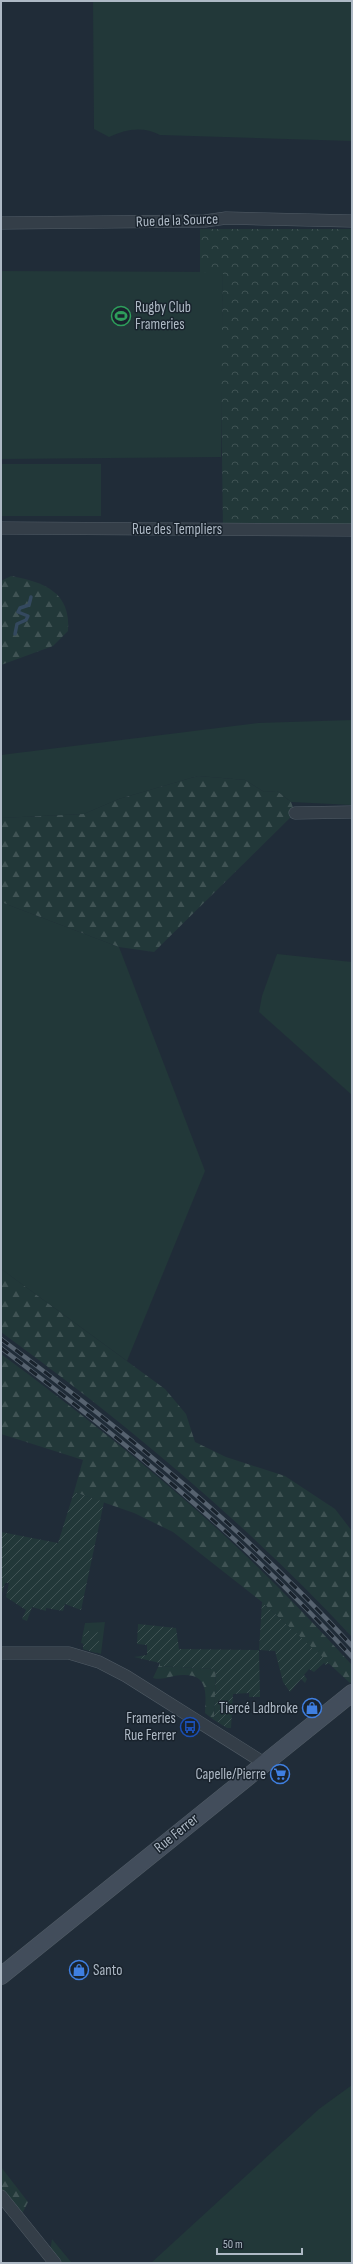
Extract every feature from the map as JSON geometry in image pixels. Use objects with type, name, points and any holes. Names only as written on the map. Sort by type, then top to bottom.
[{"type":"main road","name":"Rue Ferrer","points":[[1,1976],[352,1693]]},
{"type":"street","name":"Rue de la Source","points":[[1,223],[205,221],[226,218],[352,221]]},
{"type":"street","name":"Rue des Templiers","points":[[1,528],[352,530]]},
{"type":"street","points":[[295,813],[352,812]]},
{"type":"street","points":[[1,1653],[70,1653],[99,1662],[126,1676],[264,1763]]},
{"type":"street","points":[[1,2196],[55,2263]]},
{"type":"green space","points":[[93,1],[352,1],[352,141],[160,135],[147,130],[128,130],[109,137],[94,129]]},
{"type":"green space","points":[[200,229],[352,229],[352,530],[223,529],[221,385],[223,273],[200,272]]},
{"type":"green space","points":[[1,271],[223,272],[221,457],[1,459]]},
{"type":"green space","points":[[1,464],[101,464],[101,516],[2,516]]},
{"type":"green space","points":[[11,576],[23,578],[53,591],[60,598],[65,607],[68,618],[68,631],[53,646],[1,665],[1,581]]},
{"type":"green space","points":[[352,720],[352,805],[291,802],[277,791],[264,792],[245,780],[198,776],[119,799],[84,814],[1,818],[1,755],[258,723]]},
{"type":"green space","points":[[198,776],[245,780],[264,792],[277,791],[291,802],[295,813],[154,952],[119,947],[1,902],[1,818],[84,814],[119,799]]},
{"type":"green space","points":[[1,902],[119,947],[205,1171],[127,1361],[1,1269]]},
{"type":"green space","points":[[277,954],[352,962],[352,1095],[259,1012],[262,996]]},
{"type":"green space","points":[[1,1269],[165,1389],[186,1414],[195,1442],[226,1457],[285,1476],[335,1509],[352,1531],[352,1637],[270,1554],[184,1476],[94,1402],[1,1332]]},
{"type":"green space","points":[[1,1354],[136,1458],[188,1502],[231,1542],[319,1629],[352,1665],[352,1682],[350,1683],[262,1602],[173,1532],[134,1513],[74,1492],[83,1460],[1,1434]]},
{"type":"green space","points":[[74,1492],[104,1502],[81,1610],[65,1604],[63,1611],[46,1608],[46,1611],[32,1607],[27,1621],[22,1619],[26,1610],[6,1597],[9,1583],[5,1583],[1,1596],[1,1532],[58,1543]]},
{"type":"green space","points":[[262,1602],[329,1663],[326,1665],[324,1663],[314,1672],[309,1669],[304,1675],[307,1679],[305,1683],[301,1679],[290,1692],[283,1682],[275,1651],[259,1650]]},
{"type":"green space","points":[[105,1622],[101,1654],[83,1649],[84,1644],[81,1643],[85,1623]]},
{"type":"green space","points":[[138,1624],[176,1628],[179,1649],[259,1650],[260,1697],[249,1697],[249,1693],[233,1694],[231,1728],[227,1728],[214,1720],[216,1669],[160,1666],[160,1663],[134,1657],[147,1655],[147,1645],[137,1644]]},
{"type":"green space","points":[[84,1630],[101,1633],[96,1653],[83,1649]]},
{"type":"green space","points":[[160,1663],[160,1666],[216,1669],[214,1720],[205,1713],[206,1696],[202,1683],[193,1676],[185,1675],[161,1679],[153,1678]]},
{"type":"green space","points":[[352,2085],[352,2263],[151,2263],[319,2109]]},
{"type":"green space","points":[[1,2167],[28,2202],[21,2216],[1,2191]]},
{"type":"green space","points":[[52,2239],[72,2263],[59,2263],[50,2251]]},
{"type":"waterway","points":[[15,634],[17,624],[26,620],[28,616],[18,612],[20,608],[29,605],[31,597]]},
{"type":"railway","points":[[1,1339],[94,1410],[184,1484],[270,1563],[352,1646]]},
{"type":"railway","points":[[1,1348],[94,1420],[184,1494],[270,1573],[312,1614],[352,1657]]},
{"type":"place","name":"Rugby Club Frameries","points":[[121,316]]},
{"type":"place","name":"Tiercé Ladbroke","points":[[312,1708]]},
{"type":"place","name":"Frameries Rue Ferrer","points":[[190,1727]]},
{"type":"place","name":"Capelle/Pierre","points":[[280,1774]]},
{"type":"place","name":"Santo","points":[[79,1970]]}]
